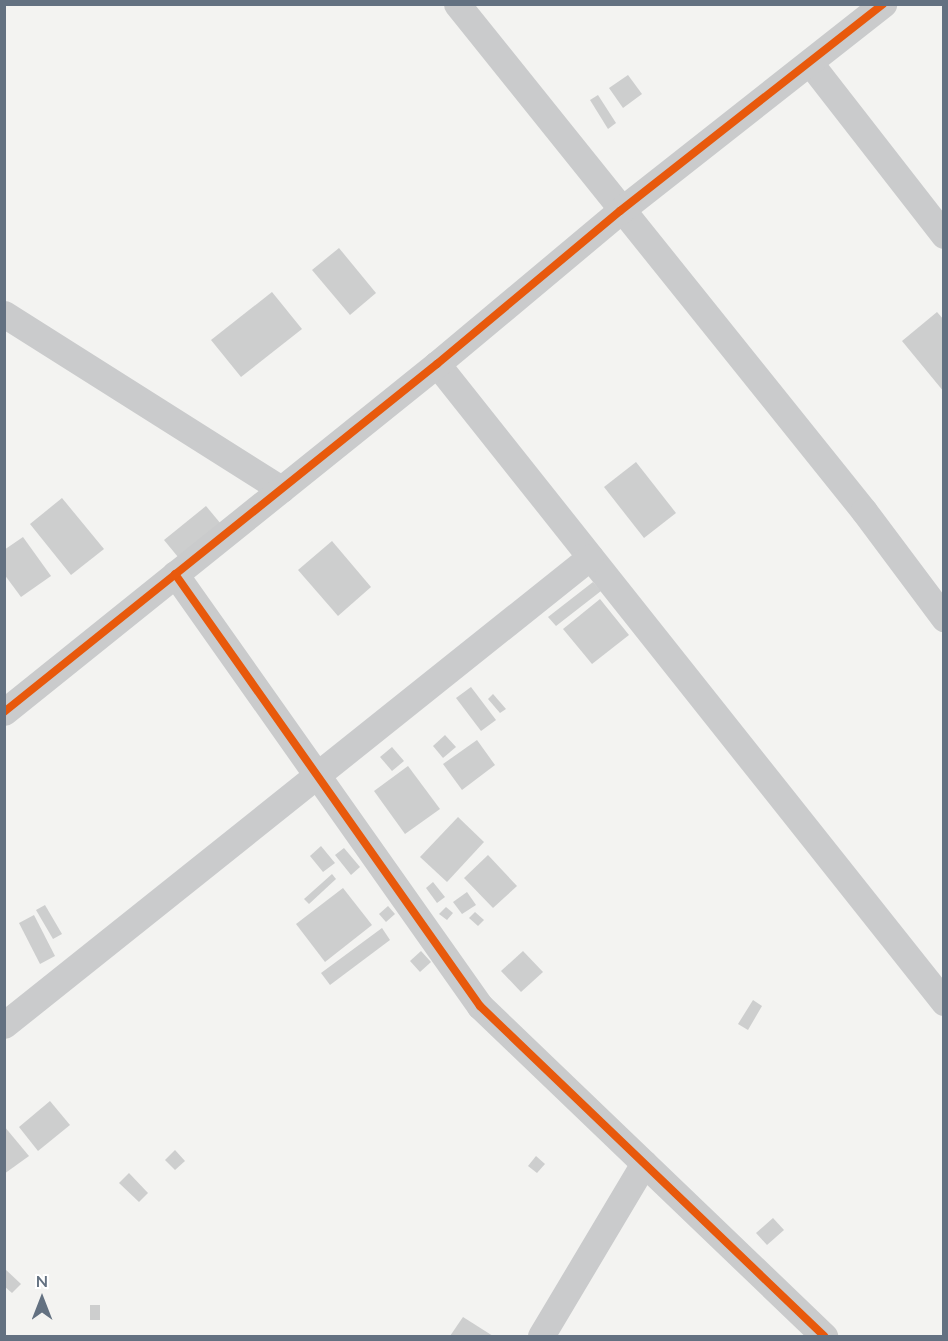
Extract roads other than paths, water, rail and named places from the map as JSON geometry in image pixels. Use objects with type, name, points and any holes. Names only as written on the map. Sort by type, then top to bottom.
[{"type":"street","points":[[457,4],[620,212],[864,511],[944,618]]},
{"type":"street","points":[[4,712],[437,364],[620,212],[883,4]]},
{"type":"street","points":[[810,63],[944,235]]},
{"type":"street","points":[[4,314],[281,489]]},
{"type":"street","points":[[437,364],[944,1002]]},
{"type":"street","points":[[4,1025],[590,557]]},
{"type":"street","points":[[176,574],[480,1005],[824,1336]]},
{"type":"street","points":[[541,1336],[644,1163]]}]
